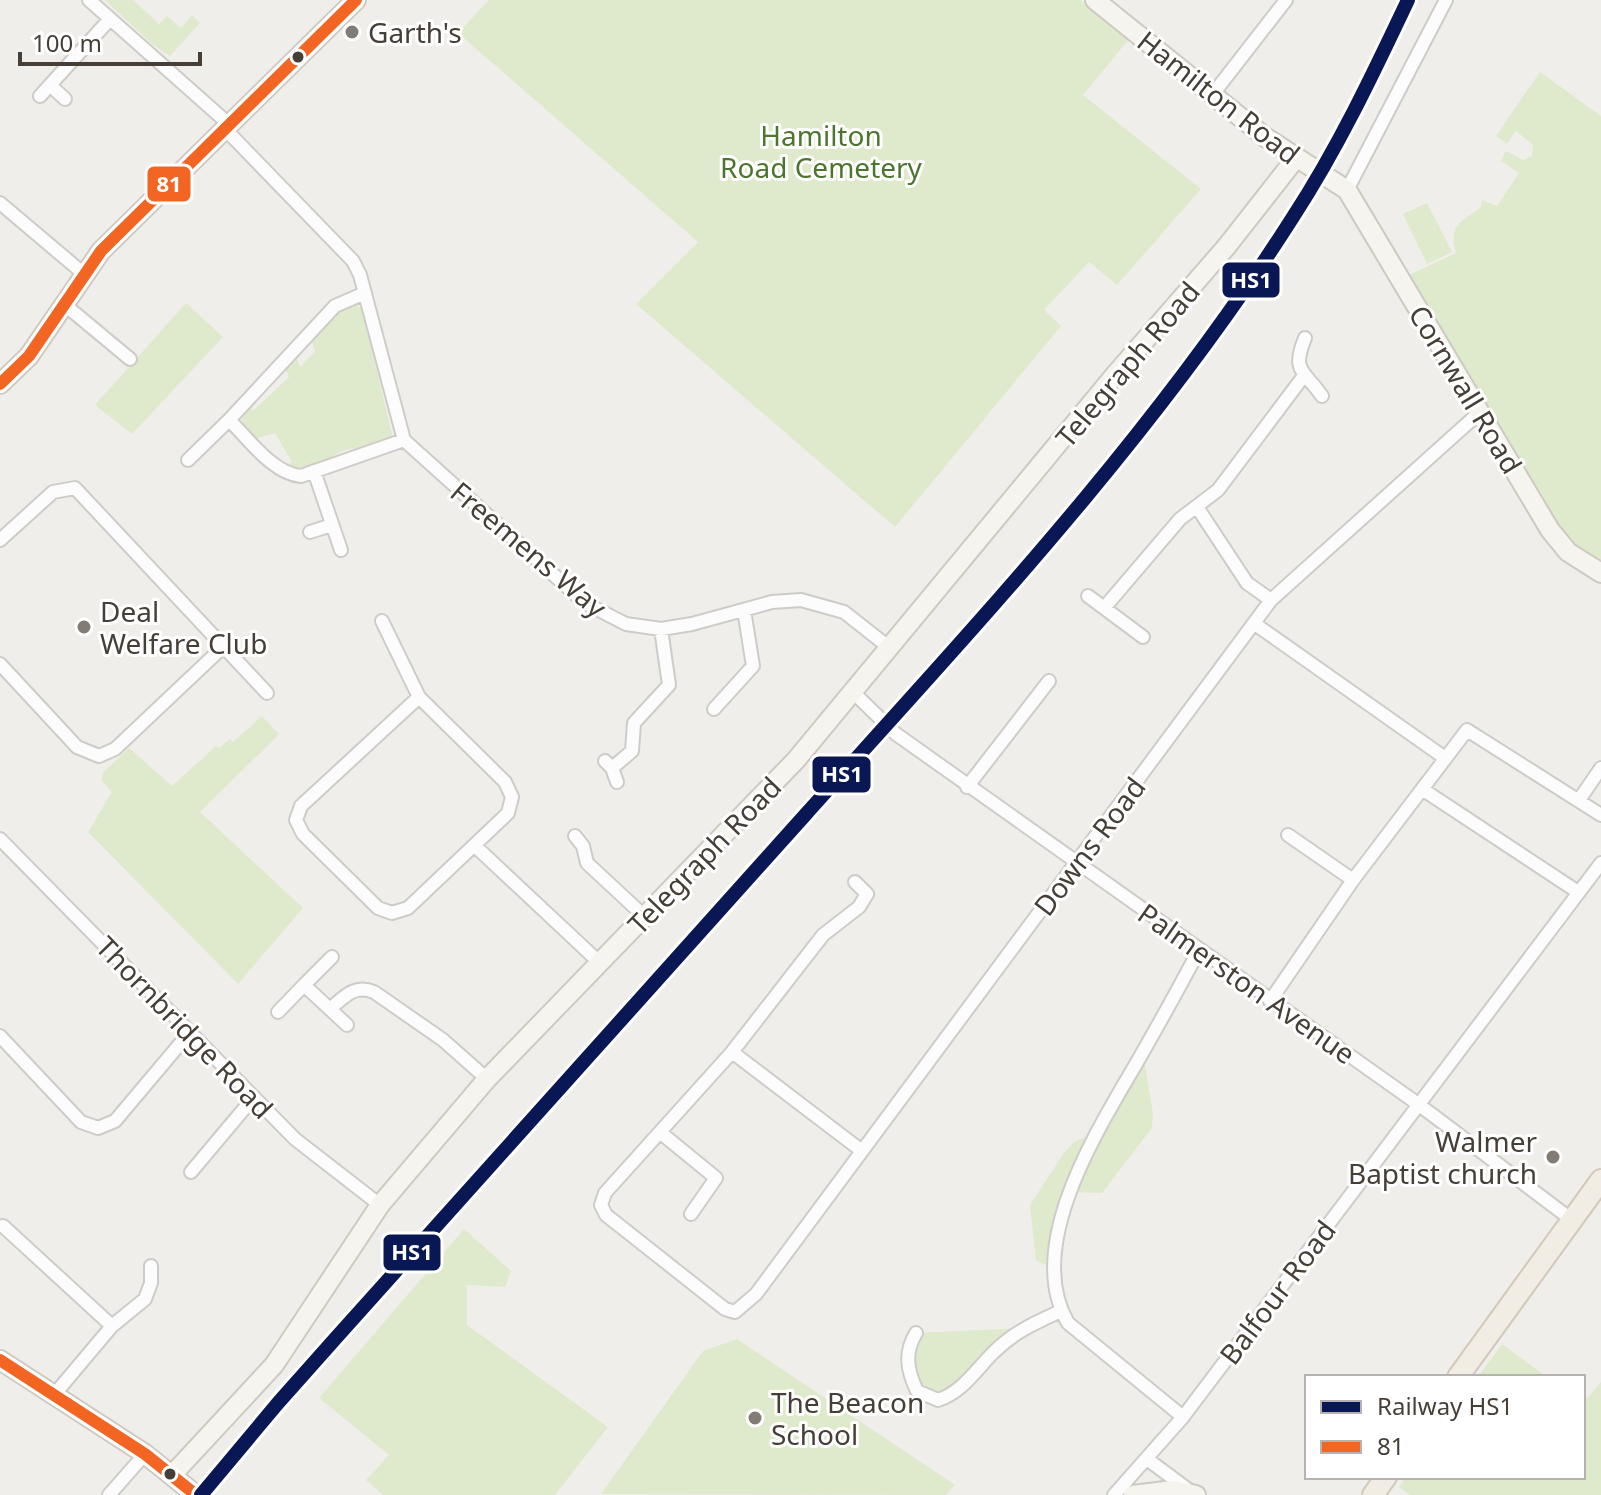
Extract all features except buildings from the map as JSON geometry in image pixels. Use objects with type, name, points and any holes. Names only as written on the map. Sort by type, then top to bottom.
[{"type":"main road","points":[[1459,1375],[1601,1180]]},
{"type":"street","points":[[89,0],[147,53],[157,58],[343,249],[360,275],[404,440],[301,476],[286,473],[229,420]]},
{"type":"street","points":[[0,384],[29,356],[84,274],[121,230],[356,0]]},
{"type":"street","points":[[1213,94],[1286,0]]},
{"type":"street","points":[[1347,190],[1446,0]]},
{"type":"street","name":"Hamilton Road","points":[[1098,1],[1296,158],[1347,190]]},
{"type":"street","points":[[40,96],[110,19]]},
{"type":"street","points":[[50,85],[65,99]]},
{"type":"street","name":"Telegraph Road","points":[[177,1478],[274,1365],[380,1205],[487,1079],[796,760],[1114,376],[1227,246],[1296,158]]},
{"type":"street","name":"Cornwall Road","points":[[1347,190],[1559,543],[1601,573]]},
{"type":"street","points":[[0,203],[84,274]]},
{"type":"street","points":[[188,460],[335,306],[365,293]]},
{"type":"street","points":[[65,305],[130,359]]},
{"type":"street","points":[[1305,338],[1297,359],[1303,377],[1322,396]]},
{"type":"street","points":[[1104,608],[1180,519],[1218,490],[1303,377]]},
{"type":"street","name":"Downs Road","points":[[661,1133],[605,1193],[601,1205],[606,1215],[725,1309],[735,1312],[756,1294],[1271,600],[1479,413]]},
{"type":"street","name":"Freemens Way","points":[[404,440],[585,603],[626,624],[661,629],[781,601],[816,603],[844,612],[891,649]]},
{"type":"street","points":[[314,471],[341,550]]},
{"type":"street","points":[[1,537],[53,492],[75,488],[267,693]]},
{"type":"street","points":[[1197,507],[1247,583],[1271,600]]},
{"type":"street","points":[[310,532],[332,525]]},
{"type":"street","points":[[1088,596],[1143,637]]},
{"type":"street","points":[[714,709],[753,666],[744,610]]},
{"type":"street","points":[[382,621],[419,697],[510,789],[512,805],[475,846],[408,908],[392,913],[378,908],[298,828],[296,820],[301,806],[419,697]]},
{"type":"street","points":[[1255,624],[1445,758]]},
{"type":"street","points":[[617,782],[609,764],[632,751],[634,723],[669,685],[661,629]]},
{"type":"street","points":[[0,664],[77,747],[99,756],[115,749],[223,647]]},
{"type":"street","points":[[967,787],[1049,681]]},
{"type":"street","name":"Palmerston Avenue","points":[[854,693],[896,734],[967,787],[1418,1104],[1572,1220]]},
{"type":"street","points":[[1270,1001],[1353,880],[1467,730],[1601,815]]},
{"type":"street","points":[[1579,800],[1601,768]]},
{"type":"street","points":[[1422,789],[1578,892]]},
{"type":"street","points":[[1288,835],[1353,880]]},
{"type":"street","points":[[575,836],[583,846],[587,863],[644,916]]},
{"type":"street","name":"Thornbridge Road","points":[[0,839],[295,1139],[380,1205]]},
{"type":"street","points":[[475,846],[600,963]]},
{"type":"street","name":"Balfour Road","points":[[1114,1495],[1183,1417],[1601,863]]},
{"type":"street","points":[[691,1214],[716,1178],[661,1133],[732,1052],[823,935],[859,907],[867,894],[855,882]]},
{"type":"street","points":[[1183,1417],[1081,1337],[1061,1311],[1056,1262],[1058,1230],[1093,1134],[1199,950]]},
{"type":"street","points":[[278,1012],[332,957]]},
{"type":"street","points":[[304,985],[347,1025]]},
{"type":"street","points":[[330,1009],[349,992],[366,989],[374,992],[443,1040],[487,1079]]},
{"type":"street","points":[[0,1036],[81,1122],[98,1128],[115,1121],[190,1032]]},
{"type":"street","points":[[732,1052],[862,1151]]},
{"type":"street","points":[[191,1172],[254,1097]]},
{"type":"street","points":[[3,1226],[112,1326]]},
{"type":"street","points":[[5,1248],[15,1237]]},
{"type":"street","points":[[54,1395],[112,1326],[145,1299],[151,1283],[151,1266]]},
{"type":"street","points":[[916,1333],[907,1355],[909,1374],[917,1391],[938,1400],[951,1396],[997,1349],[1025,1328],[1061,1311]]},
{"type":"street","points":[[0,1360],[145,1454],[196,1495]]},
{"type":"street","points":[[109,1495],[145,1454]]},
{"type":"street","points":[[1147,1459],[1194,1494]]},
{"type":"street","points":[[1133,1495],[1173,1490],[1194,1494]]},
{"type":"green space","points":[[105,0],[133,0],[159,24],[167,16],[181,28],[192,15],[200,23],[170,56],[152,44]]},
{"type":"green space","name":"Hamilton Road Cemetery","points":[[489,0],[1080,0],[1129,39],[1083,95],[1201,189],[1117,285],[1089,262],[1044,310],[1061,326],[895,527],[636,304],[698,242],[458,33]]},
{"type":"green space","points":[[1540,72],[1601,116],[1601,565],[1568,544],[1409,275],[1456,253],[1455,229],[1481,207],[1482,200],[1497,206],[1519,173],[1501,161],[1506,151],[1523,160],[1532,156],[1533,145],[1516,131],[1507,144],[1496,136]]},
{"type":"green space","points":[[1427,203],[1452,252],[1427,264],[1403,214]]},
{"type":"green space","points":[[186,303],[223,337],[132,434],[95,405]]},
{"type":"green space","points":[[353,303],[362,309],[393,438],[363,450],[344,450],[308,468],[282,466],[292,462],[275,433],[254,439],[243,428],[241,415],[249,404],[253,411],[289,377],[286,370],[297,358],[300,367],[315,352],[311,337],[339,307]]},
{"type":"green space","points":[[262,716],[279,734],[200,812],[303,908],[238,984],[88,832],[112,792],[102,781],[102,774],[129,748],[172,786],[216,746],[219,748],[230,739],[233,742]]},
{"type":"green space","points":[[1138,1060],[1145,1065],[1153,1114],[1152,1128],[1102,1193],[1071,1192],[1056,1262],[1045,1265],[1036,1260],[1030,1205],[1064,1153],[1074,1142],[1093,1134]]},
{"type":"green space","points":[[464,1229],[511,1271],[505,1287],[467,1285],[467,1325],[608,1427],[555,1495],[383,1495],[366,1480],[389,1455],[319,1398]]},
{"type":"green space","points":[[1025,1328],[951,1396],[917,1391],[911,1341],[916,1333]]},
{"type":"green space","name":"The Beacon School","points":[[737,1339],[955,1485],[946,1495],[601,1494],[703,1351]]},
{"type":"green space","points":[[1502,1344],[1544,1375],[1479,1375]]},
{"type":"green space","points":[[1601,1382],[1601,1495],[1410,1495],[1399,1487],[1405,1479],[1585,1479],[1585,1401]]},
{"type":"rail line","name":"HS1","points":[[201,1495],[278,1403],[999,598],[1124,451],[1240,297],[1293,217],[1340,138],[1408,0]]},
{"type":"transit line","name":"81","points":[[0,384],[29,356],[101,251],[356,0]]},
{"type":"transit line","name":"81","points":[[0,1360],[145,1454],[196,1495]]},
{"type":"place","name":"Garth's","points":[[352,32]]},
{"type":"place","name":"Deal Welfare Club","points":[[84,627]]},
{"type":"place","name":"Walmer Baptist church","points":[[1553,1157]]},
{"type":"place","name":"The Beacon School","points":[[755,1418]]}]
